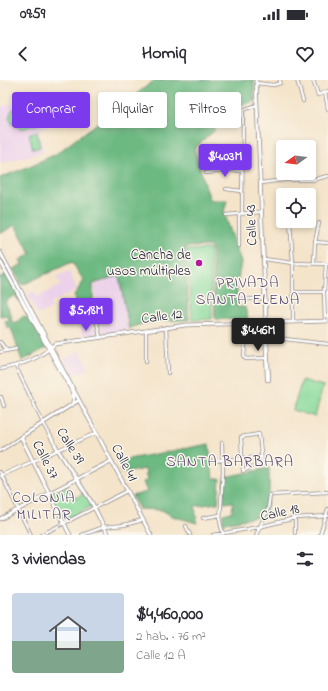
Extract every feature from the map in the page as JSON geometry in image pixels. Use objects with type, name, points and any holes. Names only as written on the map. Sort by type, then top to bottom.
[{"type":"main road","name":"Calle 43","points":[[256,81],[266,323]]},
{"type":"main road","points":[[0,252],[33,312],[73,394],[74,400],[70,406]]},
{"type":"main road","points":[[0,260],[50,348]]},
{"type":"main road","points":[[29,313],[33,312]]},
{"type":"main road","name":"Calle 12","points":[[50,348],[55,344],[166,327],[327,321]]},
{"type":"main road","name":"Calle 41","points":[[50,348],[151,535]]},
{"type":"main road","points":[[21,437],[79,400]]},
{"type":"main road","points":[[70,406],[78,405],[84,410]]},
{"type":"main road","name":"Calle 39","points":[[43,424],[95,509],[108,535]]},
{"type":"main road","name":"Calle 37","points":[[21,437],[70,535]]},
{"type":"main road","points":[[0,519],[111,461]]},
{"type":"street","points":[[296,80],[303,101]]},
{"type":"street","points":[[313,80],[318,95],[326,91],[328,109]]},
{"type":"street","points":[[256,81],[274,85],[280,81]]},
{"type":"street","points":[[239,246],[244,109],[257,105]]},
{"type":"street","points":[[206,173],[242,170]]},
{"type":"street","points":[[261,183],[284,180],[312,180],[328,176]]},
{"type":"street","points":[[226,189],[242,191]]},
{"type":"street","points":[[226,215],[262,212]]},
{"type":"street","points":[[314,263],[315,242],[319,223]]},
{"type":"street","points":[[290,228],[293,263],[293,322]]},
{"type":"street","points":[[315,242],[328,243]]},
{"type":"street","points":[[264,259],[293,263],[327,264],[327,321]]},
{"type":"street","points":[[293,292],[326,290]]},
{"type":"street","points":[[238,299],[266,299]]},
{"type":"street","points":[[94,308],[100,337]]},
{"type":"street","points":[[266,323],[269,380],[267,380],[267,358]]},
{"type":"street","points":[[166,327],[168,373]]},
{"type":"street","points":[[146,330],[146,360]]},
{"type":"street","points":[[266,337],[328,344]]},
{"type":"street","points":[[0,342],[6,351]]},
{"type":"street","points":[[245,345],[244,357],[246,359],[267,358]]},
{"type":"street","points":[[0,369],[16,367],[50,348]]},
{"type":"street","points":[[0,352],[16,349]]},
{"type":"street","name":"Calle 39","points":[[16,367],[43,424]]},
{"type":"street","points":[[0,397],[1,396],[4,406]]},
{"type":"street","points":[[1,476],[96,433]]},
{"type":"street","points":[[259,434],[262,462],[243,472],[242,459],[241,437],[259,434]]},
{"type":"street","points":[[0,451],[21,437]]},
{"type":"street","points":[[222,443],[223,460],[220,522],[223,534]]},
{"type":"street","points":[[212,461],[262,457]]},
{"type":"street","points":[[0,472],[31,535]]},
{"type":"street","points":[[41,535],[127,492]]},
{"type":"street","points":[[256,535],[268,509],[270,495],[328,492]]},
{"type":"street","points":[[320,535],[327,516],[328,508]]},
{"type":"street","points":[[203,518],[220,515]]},
{"type":"street","name":"Calle 18","points":[[213,535],[259,528],[295,518],[327,516]]},
{"type":"street","points":[[295,518],[295,533]]},
{"type":"street","points":[[82,535],[104,527],[124,525],[143,520]]},
{"type":"street","points":[[186,526],[190,535]]},
{"type":"shaded area","points":[[12,104],[12,128],[42,128],[39,129],[43,152],[0,163],[0,107]]},
{"type":"shaded area","points":[[69,271],[77,290],[50,303],[52,308],[38,315],[27,295],[34,291],[37,297],[61,285],[56,277]]},
{"type":"shaded area","points":[[119,276],[128,330],[102,333],[101,323],[99,323],[94,285]]},
{"type":"shaded area","points":[[94,318],[97,334],[82,336],[79,321]]},
{"type":"shaded area","points":[[80,351],[88,366],[87,370],[73,374],[64,359]]},
{"type":"green space","points":[[155,80],[254,80],[254,101],[243,105],[241,105],[241,92],[175,92],[175,128],[215,128],[215,130],[194,149],[210,200],[227,200],[224,212],[241,262],[237,285],[237,307],[245,307],[248,320],[215,319],[212,250],[210,246],[187,247],[185,250],[189,320],[141,324],[129,329],[119,276],[93,284],[93,306],[76,310],[74,295],[84,281],[72,262],[22,285],[13,269],[22,265],[20,260],[31,254],[15,225],[0,234],[0,178],[56,154],[98,123],[98,128],[167,128],[167,92],[139,92]]},
{"type":"green space","points":[[12,110],[12,124],[9,117]]},
{"type":"green space","points":[[37,132],[40,147],[33,149],[29,134]]},
{"type":"green space","points":[[210,249],[212,319],[192,320],[187,250]]},
{"type":"green space","points":[[7,274],[20,300],[19,301],[15,295],[5,302],[12,316],[12,322],[15,323],[24,316],[30,318],[46,348],[22,361],[11,328],[7,327],[5,321],[9,320],[7,315],[0,316],[0,278]]},
{"type":"green space","points":[[302,380],[323,386],[315,417],[293,410]]},
{"type":"green space","points":[[209,444],[213,479],[220,479],[218,503],[195,506],[197,523],[172,516],[162,510],[139,509],[132,496],[147,492],[143,482],[147,481],[145,469],[122,473],[118,461]]},
{"type":"green space","points":[[269,468],[268,499],[266,511],[263,516],[223,523],[223,514],[232,512],[233,502],[224,503],[225,477]]},
{"type":"green space","points":[[67,486],[76,498],[85,493],[92,506],[65,520],[51,493]]},
{"type":"place","name":"Cancha de usos múltiples","points":[[199,263]]},
{"type":"district","name":"PRIVADA SANTA ELENA","points":[[248,292]]},
{"type":"district","name":"SANTA BARBARA","points":[[230,462]]},
{"type":"district","name":"COLONIA MILITAR","points":[[44,506]]}]
